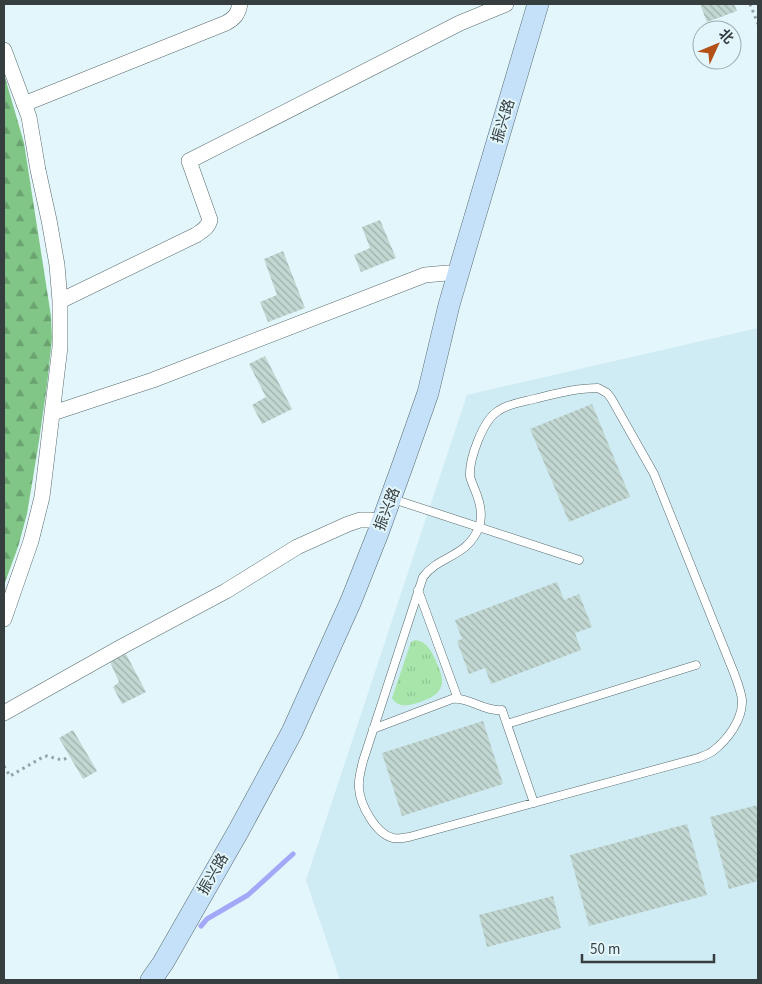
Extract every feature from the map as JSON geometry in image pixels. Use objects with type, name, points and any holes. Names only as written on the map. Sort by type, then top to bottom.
[{"type":"street","points":[[24,104],[226,23],[236,16],[240,4]]},
{"type":"street","points":[[60,301],[196,236],[208,225],[210,220],[189,161],[374,66],[506,4]]},
{"type":"street","name":"振兴路","points":[[151,980],[234,838],[292,732],[351,601],[391,498],[428,393],[458,274],[538,4]]},
{"type":"street","points":[[4,50],[29,117],[49,220],[60,301],[60,347],[42,497],[31,541],[4,619]]},
{"type":"street","points":[[53,413],[153,380],[425,275],[458,274]]},
{"type":"street","points":[[4,713],[226,591],[298,547],[360,520],[382,522]]},
{"type":"lane","points":[[598,388],[607,393],[654,474],[734,673],[742,700],[735,726],[726,738],[712,752],[698,758],[409,837],[395,839],[388,836],[372,822],[359,790],[363,761],[423,577],[431,567],[467,546],[479,527],[481,515],[476,492],[470,479],[470,469],[483,429],[496,411],[507,406],[578,389],[598,388]]},
{"type":"lane","points":[[391,498],[579,560]]},
{"type":"lane","points":[[418,590],[458,698]]},
{"type":"lane","points":[[507,724],[696,665]]},
{"type":"lane","points":[[373,729],[458,698],[495,710],[502,710],[534,803]]},
{"type":"path","points":[[750,4],[758,24]]},
{"type":"path","points":[[4,766],[10,776],[47,756],[62,760],[70,757]]},
{"type":"shaded area","points":[[758,328],[758,980],[340,980],[306,880],[467,395]]},
{"type":"green space","points":[[4,74],[24,143],[51,316],[52,339],[39,441],[27,514],[18,547],[4,585]]},
{"type":"green space","points":[[415,640],[424,643],[431,651],[442,677],[442,683],[437,693],[431,697],[420,702],[401,705],[392,698],[411,642]]},
{"type":"building","points":[[700,4],[734,4],[737,11],[712,20],[706,20]]},
{"type":"building","points":[[380,220],[396,258],[361,272],[354,255],[370,248],[362,227]]},
{"type":"building","points":[[283,251],[305,308],[268,322],[260,302],[277,295],[264,259]]},
{"type":"building","points":[[265,356],[292,409],[262,424],[252,405],[266,397],[249,364]]},
{"type":"building","points":[[592,404],[630,497],[569,522],[530,429]]},
{"type":"building","points":[[557,582],[564,600],[579,594],[592,627],[575,633],[581,650],[491,684],[485,668],[469,674],[457,641],[462,639],[455,620]]},
{"type":"building","points":[[126,654],[146,692],[122,704],[113,687],[119,682],[110,662]]},
{"type":"building","points":[[483,721],[503,784],[402,816],[382,753]]},
{"type":"building","points":[[73,730],[97,771],[83,779],[59,738]]},
{"type":"building","points":[[758,805],[758,881],[729,889],[710,817]]},
{"type":"building","points":[[687,824],[707,895],[589,926],[570,855]]},
{"type":"building","points":[[553,896],[561,928],[487,947],[479,915]]},
{"type":"waterway","points":[[201,926],[207,919],[248,895],[293,854]]}]
